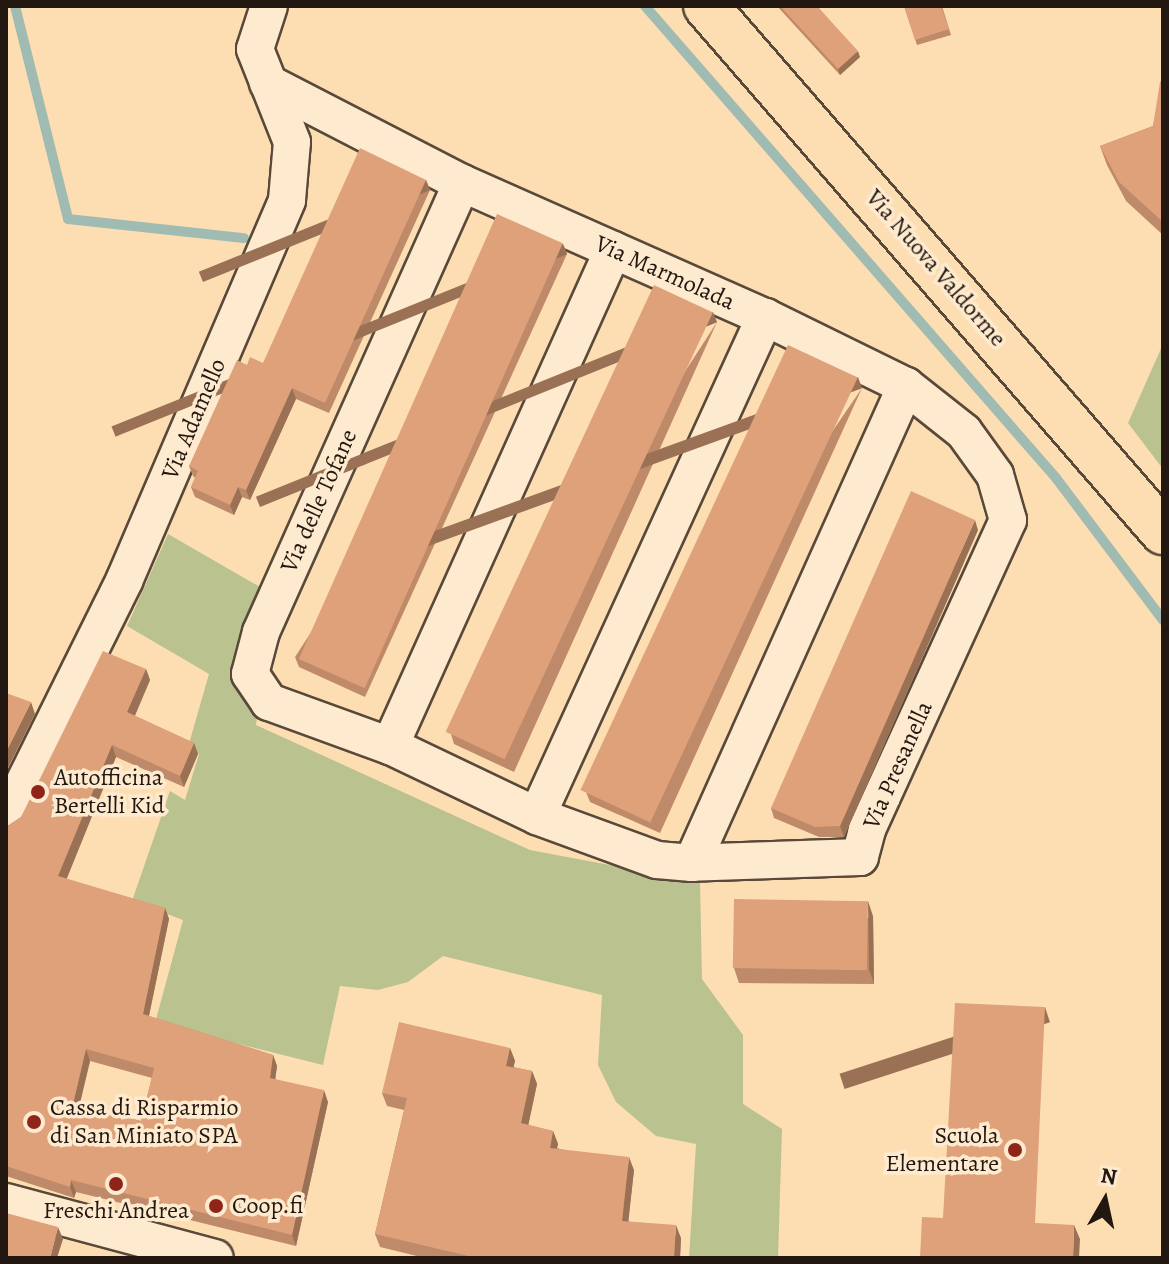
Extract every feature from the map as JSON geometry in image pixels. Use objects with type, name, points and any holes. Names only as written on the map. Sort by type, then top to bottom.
[{"type":"main road","name":"Via Nuova Valdorme","points":[[706,6],[1163,532]]},
{"type":"street","name":"Via Adamello","points":[[6,819],[124,581],[287,200],[292,142],[255,49],[269,6]]},
{"type":"street","name":"Via Marmolada","points":[[268,83],[462,183],[765,317],[906,386],[964,432],[995,475],[1008,520]]},
{"type":"street","name":"Via delle Tofane","points":[[462,183],[261,632],[250,674],[269,702],[390,746],[537,816]]},
{"type":"street","points":[[390,746],[613,250]]},
{"type":"street","points":[[537,816],[765,317]]},
{"type":"street","points":[[692,863],[906,386]]},
{"type":"street","name":"Via Presanella","points":[[537,816],[657,860],[692,863],[860,857],[867,830],[1008,520]]},
{"type":"street","points":[[6,1202],[215,1258]]},
{"type":"green space","points":[[1163,344],[1163,469],[1128,423]]},
{"type":"green space","points":[[168,534],[274,595],[256,725],[530,850],[700,882],[702,979],[743,1035],[743,1104],[782,1129],[778,1258],[689,1258],[696,1144],[656,1136],[616,1102],[598,1065],[602,995],[443,956],[408,982],[378,990],[340,986],[323,1065],[155,1023],[183,920],[132,901],[170,791],[185,800],[199,754],[188,747],[209,674],[127,626]]},
{"type":"building","points":[[780,6],[817,6],[858,51],[838,69]]},
{"type":"building","points":[[904,6],[941,6],[949,29],[915,40]]},
{"type":"building","points":[[1163,78],[1163,222],[1119,182],[1100,146],[1153,126]]},
{"type":"building","points":[[360,148],[426,180],[325,403],[292,388],[246,490],[238,487],[230,505],[191,487],[198,471],[189,466],[237,360],[247,365],[250,357],[263,363]]},
{"type":"building","points":[[497,214],[563,243],[365,688],[299,659]]},
{"type":"building","points":[[654,285],[713,312],[505,759],[446,732]]},
{"type":"building","points":[[788,345],[858,378],[650,823],[580,790]]},
{"type":"building","points":[[911,491],[975,520],[840,826],[815,827],[771,808]]},
{"type":"building","points":[[103,651],[146,669],[127,712],[194,743],[180,776],[112,745],[58,876],[165,908],[143,1014],[273,1055],[270,1078],[324,1090],[292,1235],[71,1180],[70,1187],[6,1166],[6,827],[21,817]],"holes":[[[86,1049],[154,1068],[141,1121],[73,1104]]]},
{"type":"building","points":[[6,693],[31,702],[6,752]]},
{"type":"building","points":[[734,899],[868,901],[867,970],[733,968]]},
{"type":"building","points":[[955,1003],[1045,1007],[1035,1223],[1074,1225],[1073,1258],[920,1258],[922,1217],[943,1218]]},
{"type":"building","points":[[399,1022],[510,1048],[506,1066],[532,1071],[521,1123],[553,1131],[550,1148],[629,1157],[622,1221],[676,1225],[674,1258],[477,1258],[375,1234],[407,1098],[382,1093]]},
{"type":"building","points":[[6,1213],[58,1227],[50,1258],[6,1258]]},
{"type":"waterway","points":[[15,6],[68,219],[244,238]]},
{"type":"waterway","points":[[645,6],[1056,478],[1163,620]]},
{"type":"place","name":"Autofficina Bertelli Kid","points":[[38,792]]},
{"type":"place","name":"Cassa di Risparmio di San Miniato SPA","points":[[34,1122]]},
{"type":"place","name":"Scuola Elementare","points":[[1015,1150]]},
{"type":"place","name":"Freschi Andrea","points":[[116,1184]]},
{"type":"place","name":"Coop.fi","points":[[216,1206]]}]
